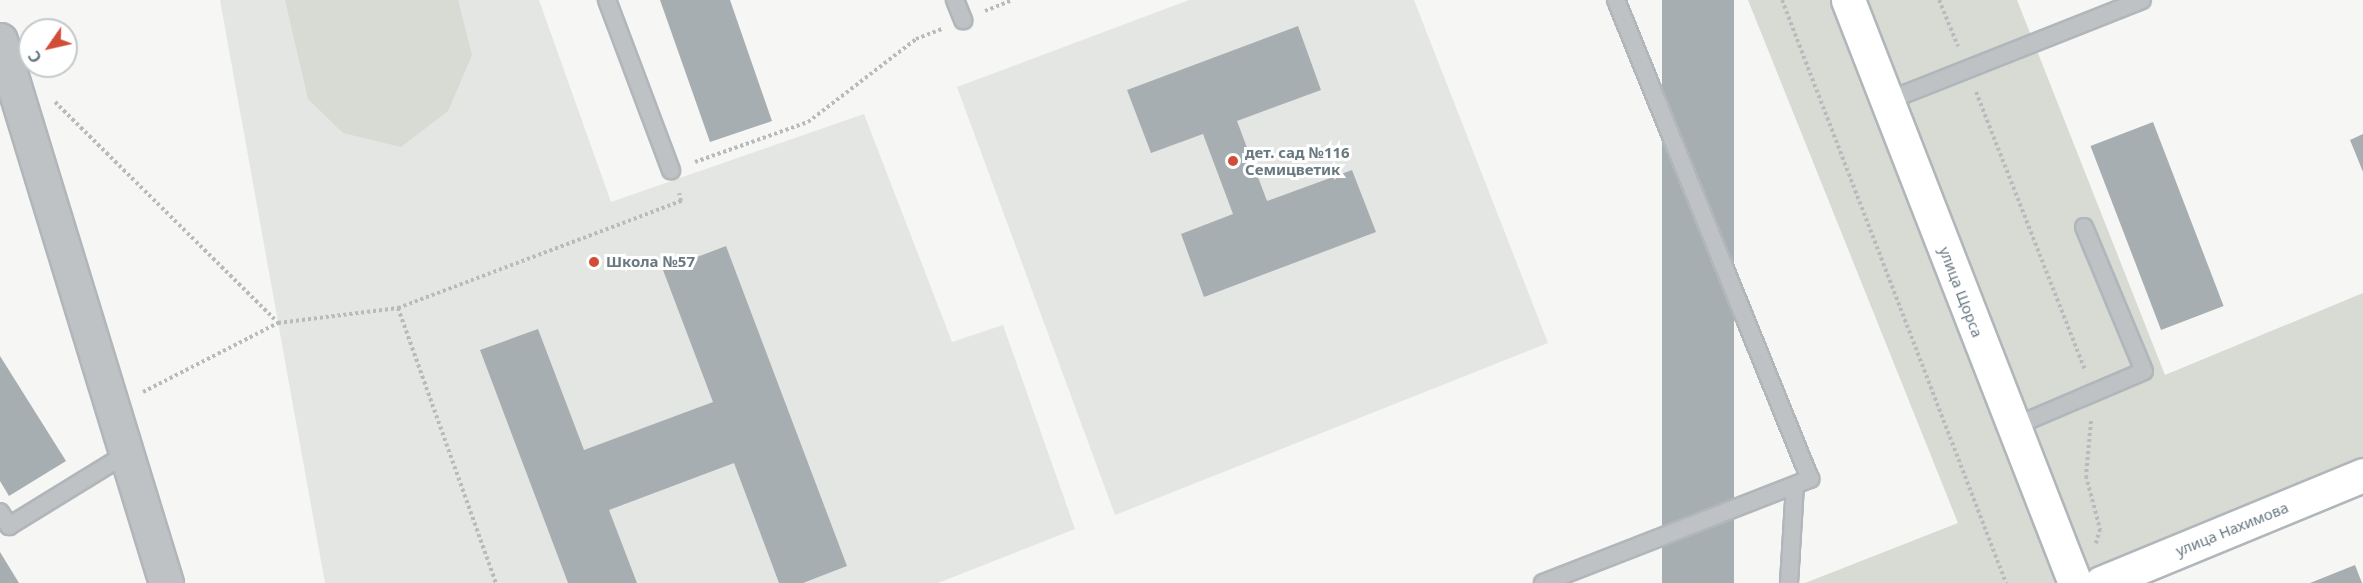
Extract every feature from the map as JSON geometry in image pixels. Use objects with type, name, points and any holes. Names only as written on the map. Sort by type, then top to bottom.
[{"type":"street","name":"улица Щорса","points":[[1848,0],[2075,583]]},
{"type":"street","points":[[0,40],[166,583]]},
{"type":"street","name":"улица Нахимова","points":[[2101,583],[2363,475]]},
{"type":"lane","points":[[607,0],[671,170]]},
{"type":"lane","points":[[955,0],[963,20]]},
{"type":"lane","points":[[1543,583],[1810,480],[1616,0]]},
{"type":"lane","points":[[1887,101],[2142,0]]},
{"type":"lane","points":[[2013,427],[2144,371],[2084,227]]},
{"type":"lane","points":[[0,512],[9,526],[126,454]]},
{"type":"lane","points":[[1789,583],[1795,486]]},
{"type":"path","points":[[112,407],[278,323],[398,308],[681,201],[671,170],[808,122],[916,39],[1012,0]]},
{"type":"path","points":[[1782,0],[2006,583]]},
{"type":"path","points":[[1939,0],[2094,393],[2086,476],[2100,529],[2093,551]]},
{"type":"path","points":[[53,100],[278,323]]},
{"type":"path","points":[[398,308],[496,583]]},
{"type":"shaded area","name":"Школа №57","points":[[220,0],[539,0],[611,202],[864,114],[952,342],[1003,325],[1075,529],[938,583],[325,583]]},
{"type":"shaded area","points":[[285,0],[458,0],[472,55],[448,111],[401,147],[343,133],[308,99]]},
{"type":"shaded area","points":[[1189,0],[1414,0],[1548,343],[1115,515],[957,87]]},
{"type":"shaded area","points":[[1748,0],[2017,0],[2165,375],[2363,293],[2363,475],[2101,583],[1805,583],[1958,523]]},
{"type":"building","points":[[660,0],[730,0],[772,121],[710,142]]},
{"type":"building","points":[[1662,0],[1734,0],[1734,583],[1662,583]]},
{"type":"building","name":"дет. сад №116 Семицветик","points":[[1298,26],[1321,90],[1237,121],[1267,201],[1352,170],[1376,232],[1204,297],[1181,234],[1233,214],[1203,134],[1151,153],[1127,90]]},
{"type":"building","points":[[2153,122],[2224,306],[2161,330],[2090,146]]},
{"type":"building","points":[[2363,134],[2363,172],[2350,140]]},
{"type":"building","name":"Школа №57","points":[[726,246],[847,566],[803,583],[779,583],[734,463],[609,510],[637,583],[568,583],[480,350],[538,329],[584,450],[713,402],[663,270]]},
{"type":"building","points":[[0,356],[66,461],[9,496],[0,481]]},
{"type":"building","points":[[0,552],[19,583],[0,583]]},
{"type":"building","points":[[2355,565],[2362,583],[2310,583]]},
{"type":"building","points":[[1708,567],[1714,583],[1667,583]]},
{"type":"place","name":"дет. сад №116 Семицветик","points":[[1233,161]]},
{"type":"place","name":"Школа №57","points":[[594,262]]}]
